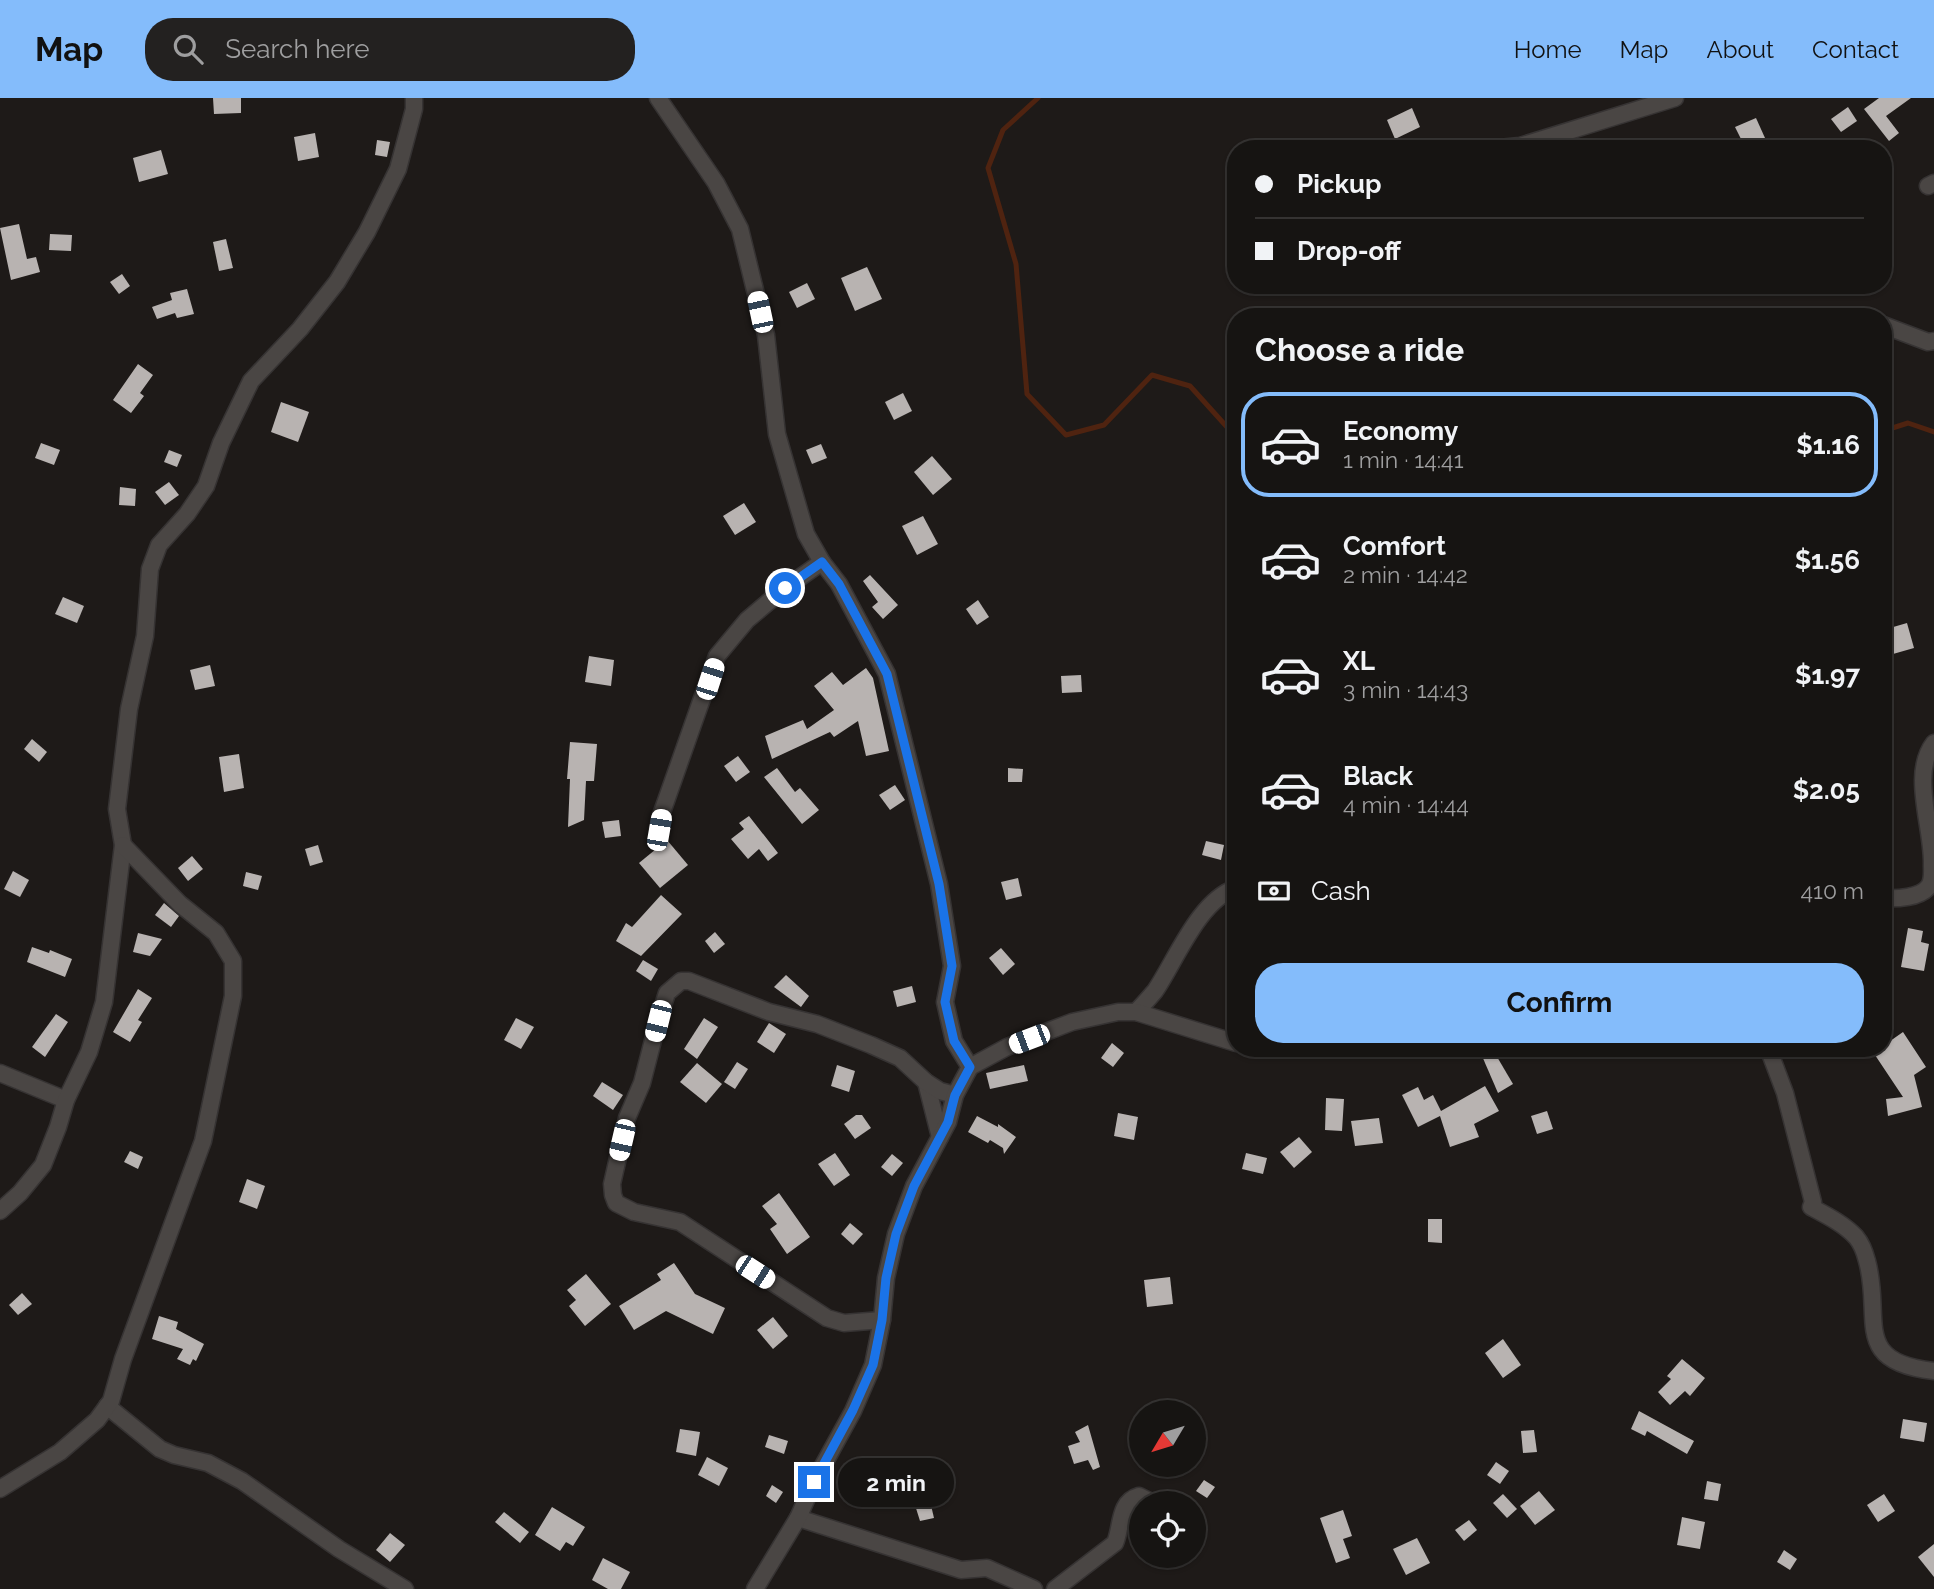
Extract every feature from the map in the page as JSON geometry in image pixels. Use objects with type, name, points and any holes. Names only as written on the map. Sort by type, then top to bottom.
[{"type":"street","points":[[0,1211],[20,1193],[43,1165],[65,1100],[89,1052],[104,1003],[122,845],[117,809],[129,709],[145,636],[150,569],[159,545],[187,514],[206,486],[222,443],[251,381],[300,329],[337,282],[368,232],[398,169],[414,109],[414,98]]},
{"type":"street","points":[[658,98],[716,183],[740,229],[766,335],[777,434],[806,534],[839,584],[887,674],[939,884],[952,966],[945,1002],[954,1041],[970,1067]]},
{"type":"street","points":[[1539,140],[1675,98]]},
{"type":"street","points":[[1892,328],[1928,342],[1934,341]]},
{"type":"street","points":[[659,830],[661,815],[717,656],[747,620],[822,562]]},
{"type":"street","points":[[1892,897],[1918,894],[1928,888],[1931,879],[1930,832],[1922,776],[1924,760],[1934,743]]},
{"type":"street","points":[[0,1489],[60,1452],[97,1420],[111,1401],[127,1347],[203,1141],[233,996],[233,961],[216,933],[180,904],[122,845]]},
{"type":"street","points":[[1136,1012],[1153,993],[1210,905],[1227,891]]},
{"type":"street","points":[[882,1320],[844,1323],[827,1318],[680,1222],[634,1212],[616,1203],[612,1184],[627,1118],[642,1083],[667,993],[681,981],[690,981],[769,1012],[817,1024],[900,1058],[926,1082],[940,1091],[955,1095]]},
{"type":"street","points":[[755,1589],[798,1518],[873,1365],[882,1320],[886,1278],[896,1234],[914,1186],[948,1122],[955,1095],[970,1067],[1007,1047],[1072,1022],[1118,1012],[1136,1012],[1227,1040]]},
{"type":"street","points":[[1771,1057],[1785,1093],[1813,1202],[1811,1207],[1833,1218],[1856,1237],[1864,1252],[1871,1277],[1873,1331],[1876,1342],[1881,1350],[1901,1364],[1934,1371]]},
{"type":"street","points":[[0,1073],[65,1100]]},
{"type":"street","points":[[926,1082],[940,1137]]},
{"type":"street","points":[[107,1406],[160,1449],[208,1463],[242,1481],[339,1549],[405,1589]]},
{"type":"street","points":[[1055,1589],[1115,1544],[1124,1507],[1129,1501]]},
{"type":"street","points":[[798,1518],[961,1570],[987,1568],[1034,1589]]},
{"type":"building","points":[[213,98],[241,98],[241,113],[214,114]]},
{"type":"building","points":[[1879,98],[1911,98],[1886,116],[1899,133],[1890,140],[1864,109]]},
{"type":"building","points":[[1848,107],[1857,121],[1841,132],[1831,119]]},
{"type":"building","points":[[1412,108],[1420,127],[1395,139],[1387,120]]},
{"type":"building","points":[[1756,118],[1765,138],[1742,140],[1735,127]]},
{"type":"building","points":[[315,133],[319,157],[298,161],[294,137]]},
{"type":"building","points":[[377,140],[390,142],[387,157],[375,155]]},
{"type":"building","points":[[161,150],[168,174],[139,182],[133,158]]},
{"type":"building","points":[[19,224],[27,259],[36,257],[40,272],[11,280],[0,228]]},
{"type":"building","points":[[50,234],[72,235],[71,251],[49,250]]},
{"type":"building","points":[[226,239],[233,268],[219,271],[213,242]]},
{"type":"building","points":[[867,267],[882,299],[855,311],[841,278]]},
{"type":"building","points":[[122,274],[130,286],[119,294],[110,282]]},
{"type":"building","points":[[807,283],[815,299],[797,308],[789,292]]},
{"type":"building","points":[[187,289],[194,314],[177,318],[175,313],[157,319],[152,307],[172,300],[170,293]]},
{"type":"building","points":[[138,364],[153,375],[140,393],[144,396],[131,413],[113,400]]},
{"type":"building","points":[[903,393],[912,411],[894,420],[885,402]]},
{"type":"building","points":[[281,402],[309,412],[298,442],[271,432]]},
{"type":"building","points":[[41,443],[60,450],[54,465],[35,458]]},
{"type":"building","points":[[821,444],[827,458],[812,464],[806,450]]},
{"type":"building","points":[[169,450],[182,455],[177,467],[164,462]]},
{"type":"building","points":[[932,456],[952,479],[933,495],[914,472]]},
{"type":"building","points":[[169,482],[179,495],[165,505],[155,492]]},
{"type":"building","points":[[120,487],[136,489],[135,506],[119,505]]},
{"type":"building","points":[[744,503],[756,522],[735,535],[723,516]]},
{"type":"building","points":[[923,516],[938,544],[917,555],[902,526]]},
{"type":"building","points":[[870,575],[898,605],[883,619],[872,607],[878,602],[863,581]]},
{"type":"building","points":[[63,597],[84,606],[77,623],[55,614]]},
{"type":"building","points":[[978,600],[989,617],[977,625],[966,609]]},
{"type":"building","points":[[1907,623],[1914,648],[1892,654],[1892,627]]},
{"type":"building","points":[[589,656],[614,660],[611,686],[585,682]]},
{"type":"building","points":[[210,665],[215,686],[195,690],[190,670]]},
{"type":"building","points":[[866,668],[873,678],[889,751],[866,756],[858,721],[834,737],[830,732],[772,759],[765,736],[803,720],[807,729],[834,710],[814,686],[832,672],[843,685]]},
{"type":"building","points":[[1081,675],[1082,692],[1062,693],[1061,676]]},
{"type":"building","points":[[32,739],[47,752],[39,762],[24,749]]},
{"type":"building","points":[[570,742],[597,744],[594,781],[586,781],[584,820],[568,827],[570,779],[567,779]]},
{"type":"building","points":[[239,754],[244,788],[224,792],[219,757]]},
{"type":"building","points":[[738,756],[750,772],[736,782],[724,766]]},
{"type":"building","points":[[777,768],[795,792],[800,788],[819,810],[802,824],[764,777]]},
{"type":"building","points":[[1008,768],[1023,769],[1022,782],[1008,782]]},
{"type":"building","points":[[895,785],[905,800],[890,810],[879,795]]},
{"type":"building","points":[[749,816],[778,853],[768,861],[759,849],[748,859],[731,839],[744,829],[739,823]]},
{"type":"building","points":[[619,820],[621,836],[605,838],[602,822]]},
{"type":"building","points":[[667,840],[688,865],[660,888],[639,863]]},
{"type":"building","points":[[1206,841],[1224,845],[1221,860],[1202,855]]},
{"type":"building","points":[[318,845],[323,862],[310,866],[305,849]]},
{"type":"building","points":[[192,856],[203,869],[188,881],[178,868]]},
{"type":"building","points":[[13,871],[29,880],[20,897],[4,889]]},
{"type":"building","points":[[246,872],[262,876],[258,890],[243,886]]},
{"type":"building","points":[[1018,878],[1022,896],[1006,900],[1001,882]]},
{"type":"building","points":[[661,895],[682,914],[641,956],[616,941],[626,923],[632,927]]},
{"type":"building","points":[[164,903],[179,916],[171,927],[155,915]]},
{"type":"building","points":[[1908,928],[1923,931],[1921,942],[1929,944],[1924,971],[1901,967]]},
{"type":"building","points":[[715,932],[725,944],[714,953],[705,941]]},
{"type":"building","points":[[138,933],[162,939],[150,956],[133,952]]},
{"type":"building","points":[[32,947],[49,953],[50,950],[72,959],[65,977],[27,962]]},
{"type":"building","points":[[1001,948],[1015,964],[1003,975],[989,958]]},
{"type":"building","points":[[643,960],[658,969],[651,981],[636,971]]},
{"type":"building","points":[[786,975],[809,996],[801,1007],[774,987]]},
{"type":"building","points":[[912,986],[916,1002],[897,1007],[893,991]]},
{"type":"building","points":[[138,989],[152,998],[138,1020],[142,1022],[130,1042],[113,1032]]},
{"type":"building","points":[[56,1014],[68,1022],[45,1057],[32,1047]]},
{"type":"building","points":[[516,1018],[534,1027],[521,1049],[504,1040]]},
{"type":"building","points":[[704,1018],[718,1027],[697,1059],[684,1049]]},
{"type":"building","points":[[769,1023],[786,1034],[774,1053],[757,1042]]},
{"type":"building","points":[[1903,1032],[1926,1067],[1914,1075],[1922,1107],[1888,1116],[1886,1099],[1903,1097],[1876,1057],[1892,1057],[1892,1040]]},
{"type":"building","points":[[1112,1043],[1124,1053],[1113,1067],[1101,1058]]},
{"type":"building","points":[[1482,1057],[1497,1057],[1513,1084],[1498,1093]]},
{"type":"building","points":[[737,1062],[748,1069],[735,1089],[724,1082]]},
{"type":"building","points":[[697,1063],[722,1084],[706,1103],[680,1082]]},
{"type":"building","points":[[837,1065],[855,1071],[849,1092],[831,1086]]},
{"type":"building","points":[[1024,1065],[1028,1081],[990,1089],[986,1073]]},
{"type":"building","points":[[602,1082],[623,1095],[613,1110],[593,1096]]},
{"type":"building","points":[[1485,1086],[1499,1111],[1474,1124],[1479,1137],[1450,1147],[1440,1116],[1418,1127],[1402,1095],[1418,1087],[1424,1100],[1433,1095],[1441,1111]]},
{"type":"building","points":[[1326,1098],[1344,1099],[1342,1131],[1325,1130]]},
{"type":"building","points":[[1547,1111],[1553,1129],[1537,1134],[1531,1116]]},
{"type":"building","points":[[1118,1113],[1138,1117],[1134,1140],[1114,1136]]},
{"type":"building","points":[[856,1115],[862,1115],[871,1128],[855,1139],[844,1124]]},
{"type":"building","points":[[977,1116],[998,1127],[998,1124],[1016,1137],[1004,1154],[1003,1148],[990,1140],[988,1143],[968,1132]]},
{"type":"building","points":[[1379,1118],[1383,1143],[1355,1146],[1351,1121]]},
{"type":"building","points":[[1299,1137],[1312,1152],[1294,1168],[1280,1152]]},
{"type":"building","points":[[130,1151],[143,1157],[138,1169],[124,1162]]},
{"type":"building","points":[[835,1153],[850,1175],[834,1186],[818,1164]]},
{"type":"building","points":[[1246,1153],[1267,1158],[1263,1174],[1242,1169]]},
{"type":"building","points":[[892,1154],[903,1163],[892,1176],[881,1167]]},
{"type":"building","points":[[247,1179],[265,1186],[257,1209],[239,1202]]},
{"type":"building","points":[[779,1193],[810,1237],[787,1254],[770,1229],[777,1224],[762,1206]]},
{"type":"building","points":[[1428,1219],[1442,1219],[1442,1243],[1428,1242]]},
{"type":"building","points":[[850,1223],[863,1234],[853,1245],[841,1234]]},
{"type":"building","points":[[674,1263],[695,1294],[725,1308],[713,1334],[666,1311],[634,1330],[619,1306],[661,1280],[657,1274]]},
{"type":"building","points":[[586,1274],[611,1304],[585,1326],[569,1306],[576,1300],[567,1290]]},
{"type":"building","points":[[1170,1277],[1173,1304],[1147,1307],[1144,1280]]},
{"type":"building","points":[[22,1293],[32,1304],[18,1315],[9,1305]]},
{"type":"building","points":[[159,1316],[178,1322],[176,1329],[204,1344],[196,1361],[193,1359],[190,1365],[177,1359],[183,1349],[152,1339]]},
{"type":"building","points":[[773,1317],[788,1336],[773,1349],[757,1330]]},
{"type":"building","points":[[1503,1339],[1521,1365],[1503,1378],[1485,1353]]},
{"type":"building","points":[[1682,1359],[1705,1378],[1690,1396],[1685,1391],[1670,1405],[1658,1392],[1671,1379],[1667,1376]]},
{"type":"building","points":[[1639,1411],[1694,1441],[1687,1454],[1647,1431],[1645,1436],[1631,1429]]},
{"type":"building","points":[[1903,1419],[1927,1423],[1924,1442],[1900,1438]]},
{"type":"building","points":[[1088,1425],[1100,1467],[1093,1470],[1088,1460],[1074,1464],[1068,1446],[1080,1442],[1075,1432]]},
{"type":"building","points":[[680,1429],[700,1432],[696,1456],[676,1452]]},
{"type":"building","points":[[1534,1430],[1537,1452],[1523,1453],[1521,1431]]},
{"type":"building","points":[[769,1435],[788,1441],[784,1454],[765,1447]]},
{"type":"building","points":[[707,1457],[728,1468],[719,1486],[698,1475]]},
{"type":"building","points":[[1496,1462],[1509,1471],[1500,1484],[1487,1475]]},
{"type":"building","points":[[1204,1480],[1215,1487],[1207,1498],[1206,1491],[1196,1491]]},
{"type":"building","points":[[1707,1481],[1721,1484],[1718,1501],[1704,1499]]},
{"type":"building","points":[[772,1485],[783,1492],[776,1503],[766,1496]]},
{"type":"building","points":[[1539,1491],[1555,1510],[1535,1525],[1520,1506]]},
{"type":"building","points":[[1503,1494],[1517,1509],[1507,1518],[1493,1503]]},
{"type":"building","points":[[1884,1494],[1895,1511],[1878,1522],[1867,1505]]},
{"type":"building","points":[[930,1501],[934,1518],[920,1521],[915,1505]]},
{"type":"building","points":[[552,1507],[585,1527],[573,1546],[566,1542],[560,1551],[535,1535]]},
{"type":"building","points":[[1343,1510],[1352,1536],[1343,1539],[1350,1558],[1336,1563],[1320,1518]]},
{"type":"building","points":[[504,1512],[529,1532],[520,1543],[495,1522]]},
{"type":"building","points":[[1682,1517],[1705,1522],[1700,1549],[1677,1545]]},
{"type":"building","points":[[1469,1520],[1477,1530],[1464,1541],[1455,1530]]},
{"type":"building","points":[[390,1533],[405,1545],[390,1562],[376,1550]]},
{"type":"building","points":[[1417,1538],[1430,1563],[1406,1575],[1393,1549]]},
{"type":"building","points":[[1934,1544],[1934,1577],[1918,1557]]},
{"type":"building","points":[[1784,1550],[1797,1559],[1790,1570],[1777,1562]]},
{"type":"building","points":[[603,1558],[630,1572],[621,1589],[608,1589],[592,1580]]},
{"type":"waterway","points":[[1038,98],[1003,130],[988,168],[1016,264],[1027,394],[1066,435],[1104,425],[1152,375],[1190,386],[1227,427]]},
{"type":"waterway","points":[[1892,428],[1908,423],[1934,432]]},
{"type":"route","points":[[785,588],[822,562],[839,584],[887,674],[939,884],[952,966],[945,1002],[954,1041],[970,1067],[955,1095],[948,1122],[914,1186],[896,1234],[886,1278],[882,1320],[873,1365],[853,1410],[814,1482]]}]
